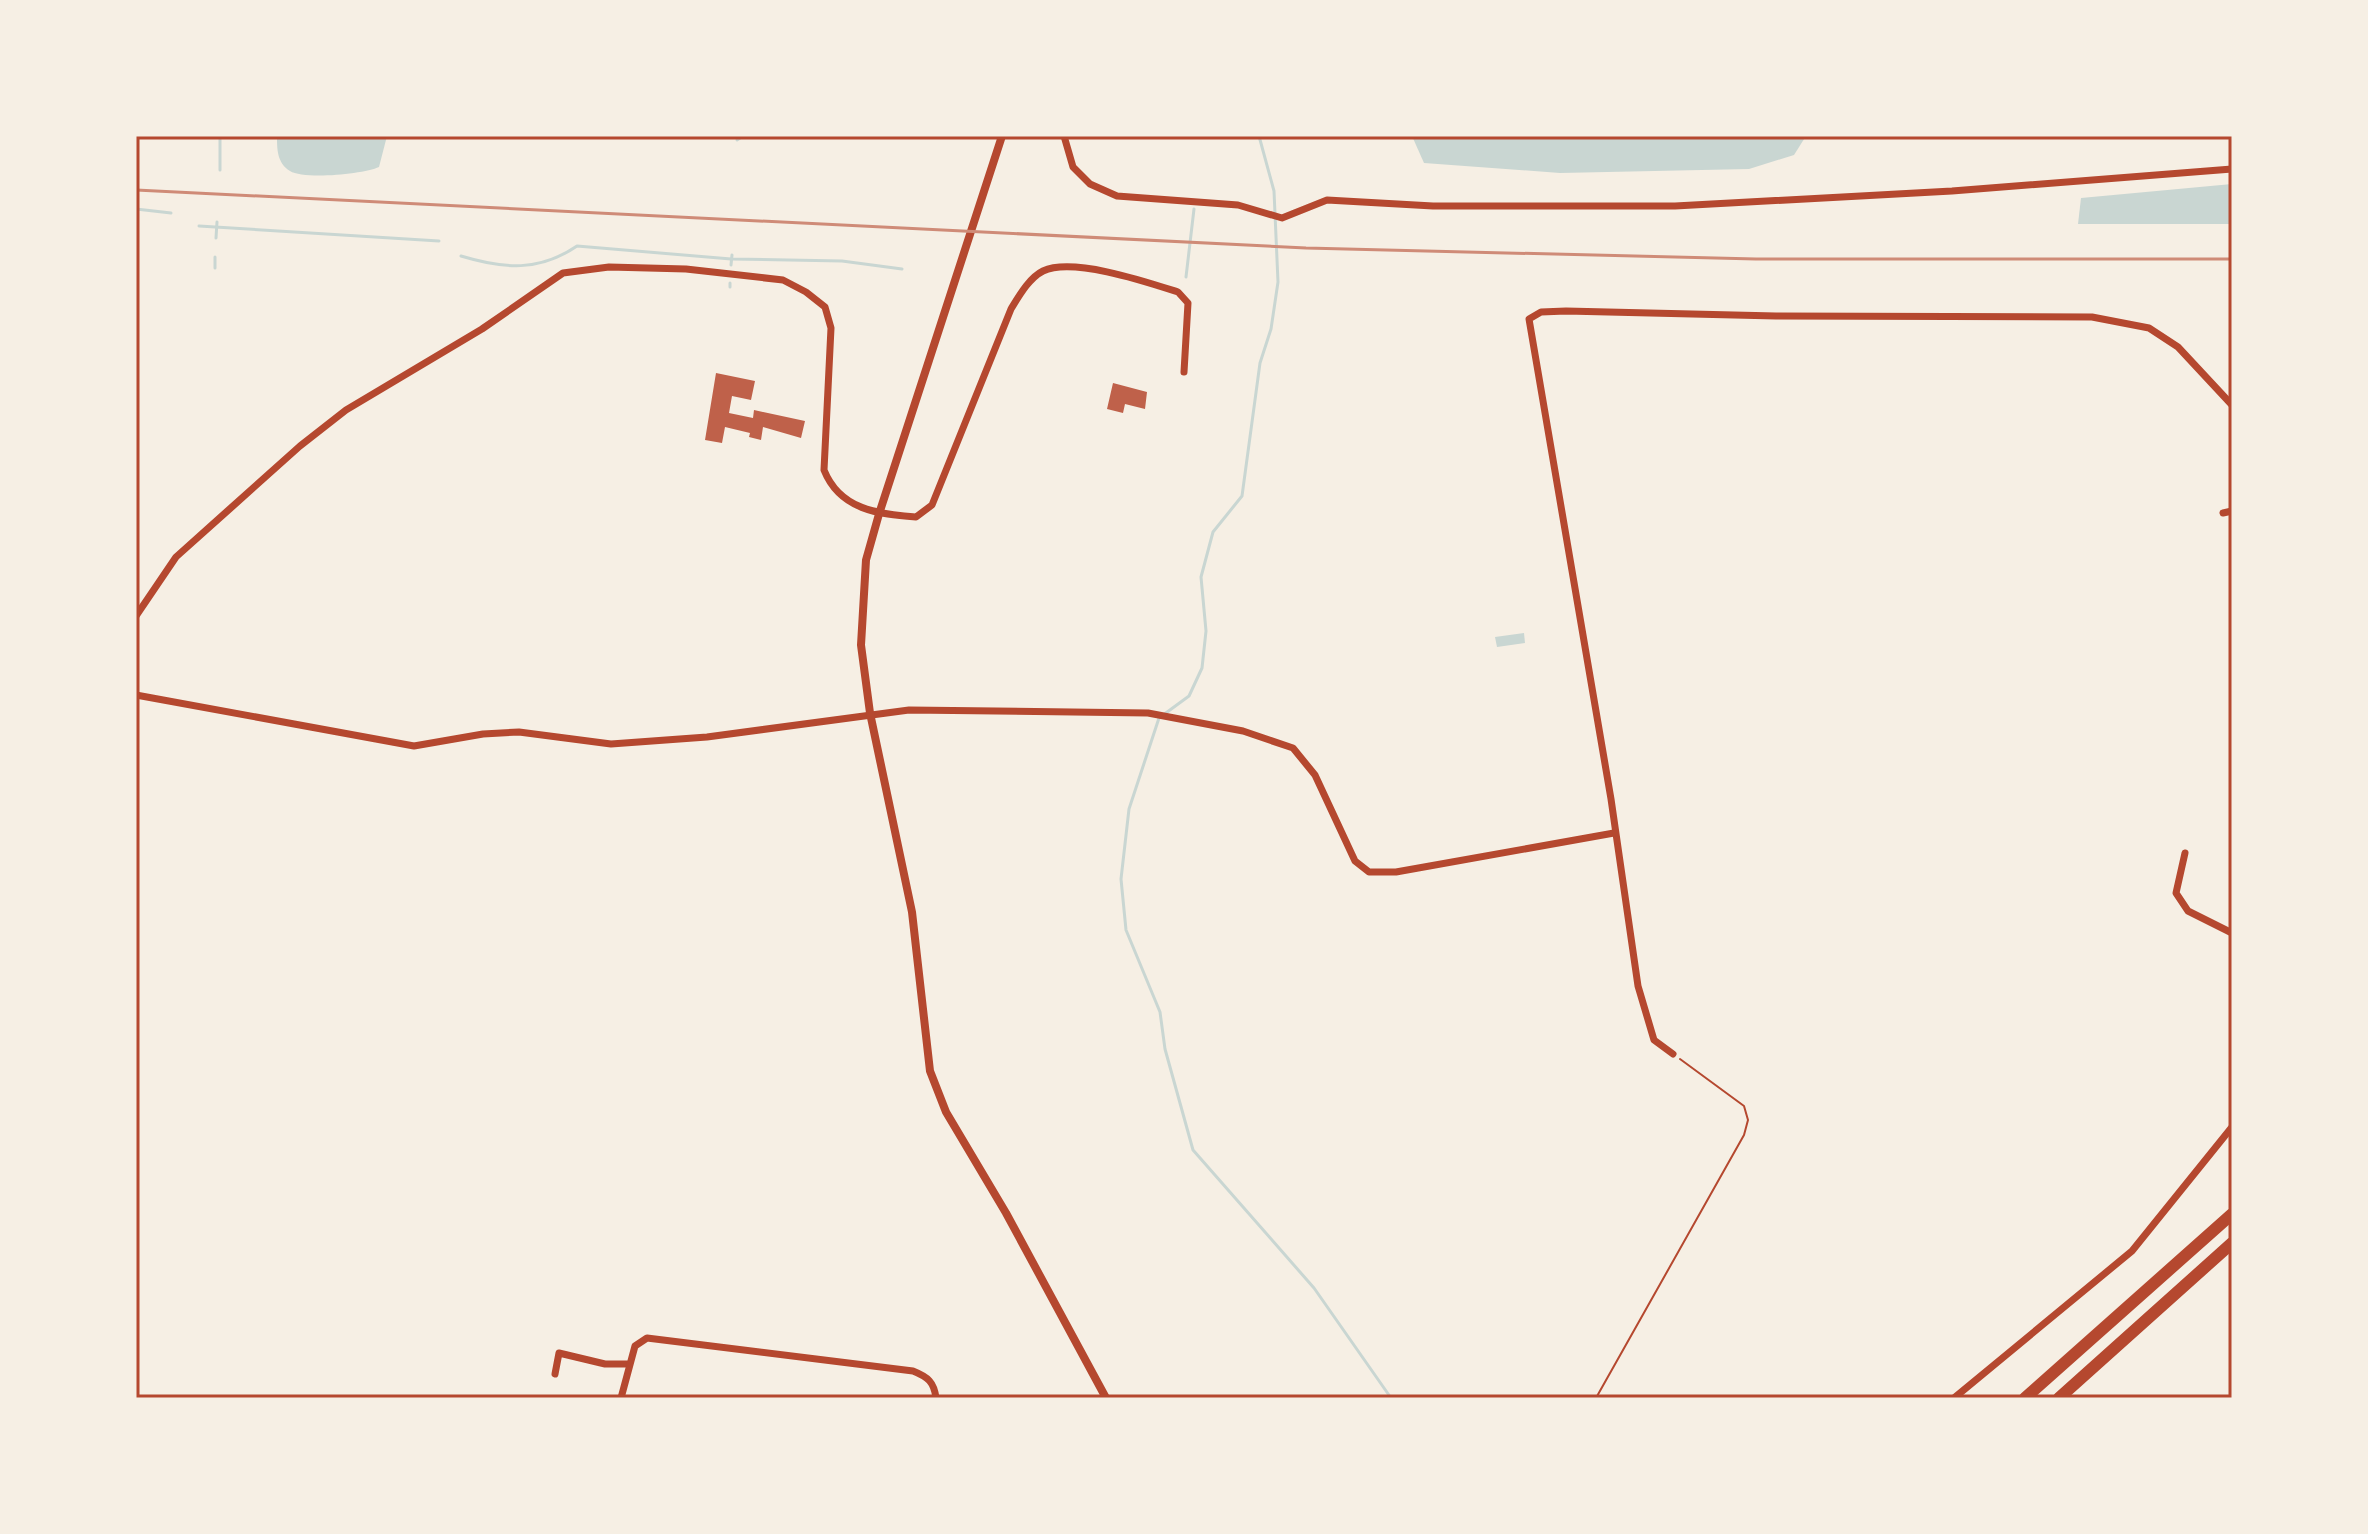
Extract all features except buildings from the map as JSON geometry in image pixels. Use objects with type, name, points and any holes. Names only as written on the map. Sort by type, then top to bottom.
[{"type":"highway","points":[[2025,1398],[2232,1214]]},
{"type":"highway","points":[[2059,1398],[2232,1243]]},
{"type":"street","points":[[1002,136],[866,560],[861,645],[870,713],[905,868],[933,1080],[946,1112],[1013,1226],[1106,1398]]},
{"type":"street","points":[[1064,136],[1073,167],[1090,184],[1117,196],[1238,205],[1282,218],[1327,200],[1433,206],[1675,206],[1952,191],[2232,169]]},
{"type":"street","points":[[136,616],[176,557],[300,446],[346,410],[470,336],[563,273],[609,267],[686,269],[783,280],[806,292],[825,307],[831,328],[824,470],[837,494],[879,514],[916,517],[932,505],[1011,309],[1023,289],[1043,271],[1072,267],[1178,292],[1188,303],[1184,372]]},
{"type":"street","points":[[1673,1054],[1654,1040],[1638,986],[1529,319],[1541,312],[1566,311],[1776,316],[2092,317],[2149,328],[2178,347],[2232,405]]},
{"type":"street","points":[[2223,513],[2232,511]]},
{"type":"street","points":[[136,695],[414,746],[483,734],[519,732],[611,744],[707,737],[909,710],[1148,713],[1276,740],[1305,759],[1355,861],[1369,872],[1396,872],[1614,833]]},
{"type":"street","points":[[2185,853],[2176,893],[2188,911],[2232,933]]},
{"type":"street","points":[[1954,1398],[2132,1251],[2232,1127]]},
{"type":"street","points":[[621,1398],[627,1364],[635,1346],[647,1338],[913,1371],[927,1377],[934,1386],[936,1398]]},
{"type":"street","points":[[555,1374],[559,1353],[605,1364],[627,1364]]},
{"type":"path","points":[[1596,1398],[1744,1135],[1748,1120],[1744,1106],[1736,1098],[1673,1054]]},
{"type":"shaded area","points":[[277,136],[387,136],[379,167],[320,176],[297,174],[286,168],[279,155]]},
{"type":"shaded area","points":[[1412,136],[1806,136],[1794,155],[1749,169],[1560,173],[1424,163]]},
{"type":"shaded area","points":[[2232,184],[2232,224],[2078,224],[2081,198]]},
{"type":"shaded area","points":[[1524,633],[1525,643],[1497,647],[1495,637]]},
{"type":"waterway","points":[[220,136],[220,170]]},
{"type":"waterway","points":[[737,140],[743,136]]},
{"type":"waterway","points":[[1259,136],[1274,191],[1278,282],[1271,329],[1260,363],[1242,496],[1213,532],[1201,577],[1206,631],[1202,668],[1189,696],[1159,718],[1129,809],[1121,879],[1126,930],[1160,1012],[1165,1049],[1193,1150],[1314,1288],[1391,1398]]},
{"type":"waterway","points":[[136,209],[171,213]]},
{"type":"waterway","points":[[1186,277],[1194,209]]},
{"type":"waterway","points":[[216,238],[217,222]]},
{"type":"waterway","points":[[199,226],[439,241]]},
{"type":"waterway","points":[[461,256],[492,264],[521,266],[549,260],[577,246],[731,259],[842,261],[902,269]]},
{"type":"waterway","points":[[731,265],[732,255]]},
{"type":"waterway","points":[[215,257],[215,268]]},
{"type":"railway","points":[[136,190],[1306,248],[1756,259],[2232,259]]}]
